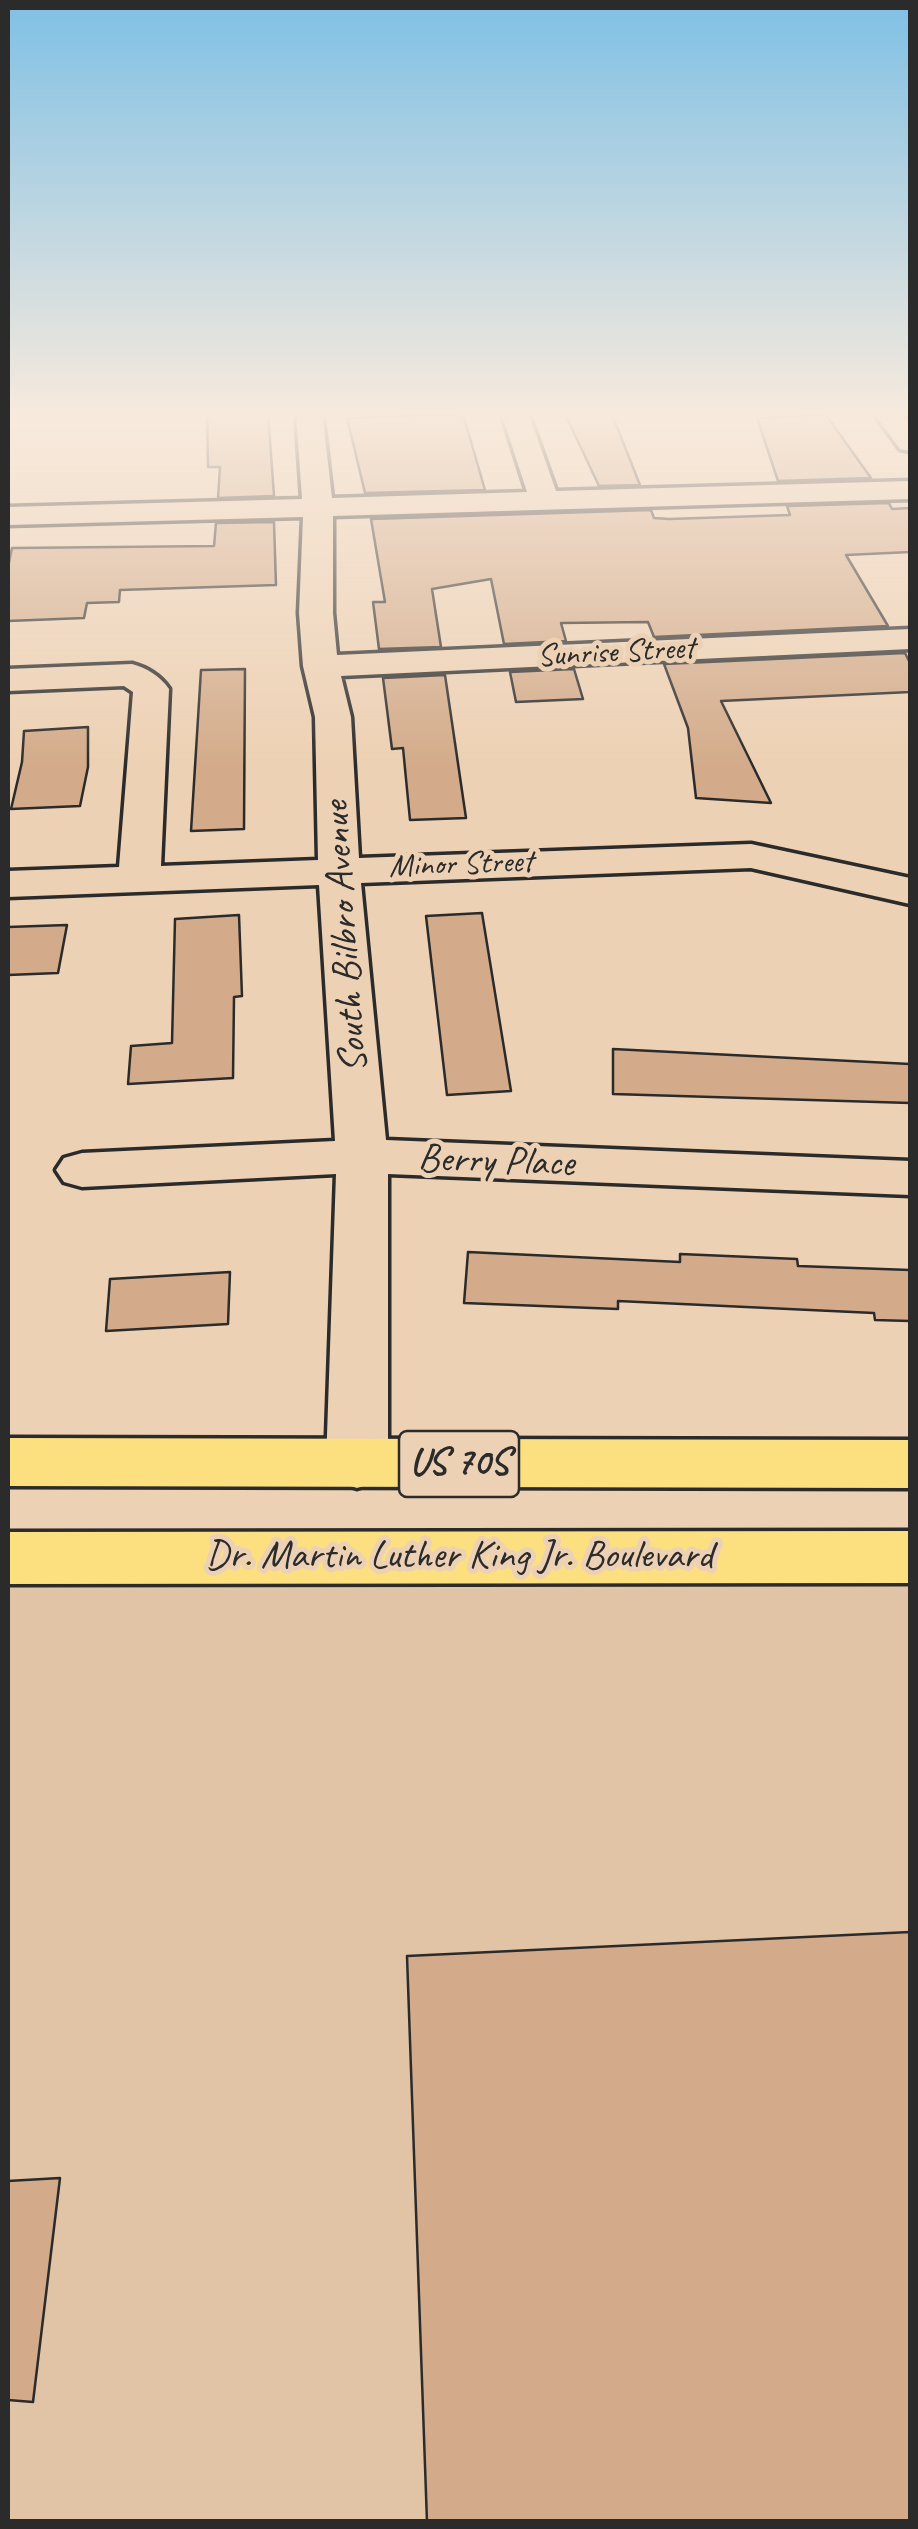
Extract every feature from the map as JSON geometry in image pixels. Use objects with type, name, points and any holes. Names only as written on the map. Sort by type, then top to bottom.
[{"type":"main road","name":"US 70S","points":[[8,1462],[910,1464]]},
{"type":"main road","name":"Dr. Martin Luther King Jr. Boulevard","points":[[8,1558],[910,1558]]},
{"type":"street","name":"South Bilbro Avenue","points":[[318,530],[316,613],[320,666],[333,717],[339,869],[362,1156],[357,1464]]},
{"type":"street","name":"Sunrise Street","points":[[320,666],[910,640]]},
{"type":"street","points":[[8,680],[132,674],[150,689],[140,878]]},
{"type":"street","name":"Minor Street","points":[[8,884],[751,856],[910,892]]},
{"type":"street","name":"Berry Place","points":[[82,1170],[362,1156],[910,1178]]},
{"type":"shaded area","points":[[8,1587],[910,1587],[910,2521],[8,2521]]},
{"type":"building","points":[[215,530],[274,530],[276,585],[120,590],[119,602],[87,603],[84,618],[8,621],[12,548],[214,546]]},
{"type":"building","points":[[373,530],[910,530],[910,552],[846,555],[888,626],[654,637],[648,622],[561,623],[566,641],[504,644],[491,579],[432,589],[441,647],[379,649],[373,602],[385,602]]},
{"type":"building","points":[[905,653],[910,663],[910,692],[721,701],[771,803],[696,798],[688,728],[664,664]]},
{"type":"building","points":[[245,669],[244,829],[191,831],[201,670]]},
{"type":"building","points":[[574,669],[583,699],[516,702],[510,672]]},
{"type":"building","points":[[445,675],[466,818],[410,820],[403,748],[392,749],[383,678]]},
{"type":"building","points":[[88,727],[88,767],[80,806],[11,809],[22,762],[24,731]]},
{"type":"building","points":[[482,913],[511,1091],[447,1095],[426,916]]},
{"type":"building","points":[[239,915],[242,996],[234,997],[233,1078],[128,1084],[131,1046],[172,1043],[175,919]]},
{"type":"building","points":[[67,925],[58,973],[8,975],[8,927]]},
{"type":"building","points":[[613,1049],[910,1064],[910,1103],[613,1094]]},
{"type":"building","points":[[468,1252],[680,1262],[680,1254],[797,1259],[798,1266],[910,1270],[910,1321],[875,1320],[874,1313],[618,1301],[618,1309],[464,1303]]},
{"type":"building","points":[[230,1272],[228,1324],[106,1331],[110,1279]]},
{"type":"building","points":[[910,1932],[910,2522],[427,2522],[407,1956]]},
{"type":"building","points":[[60,2178],[33,2402],[8,2400],[8,2181]]}]
